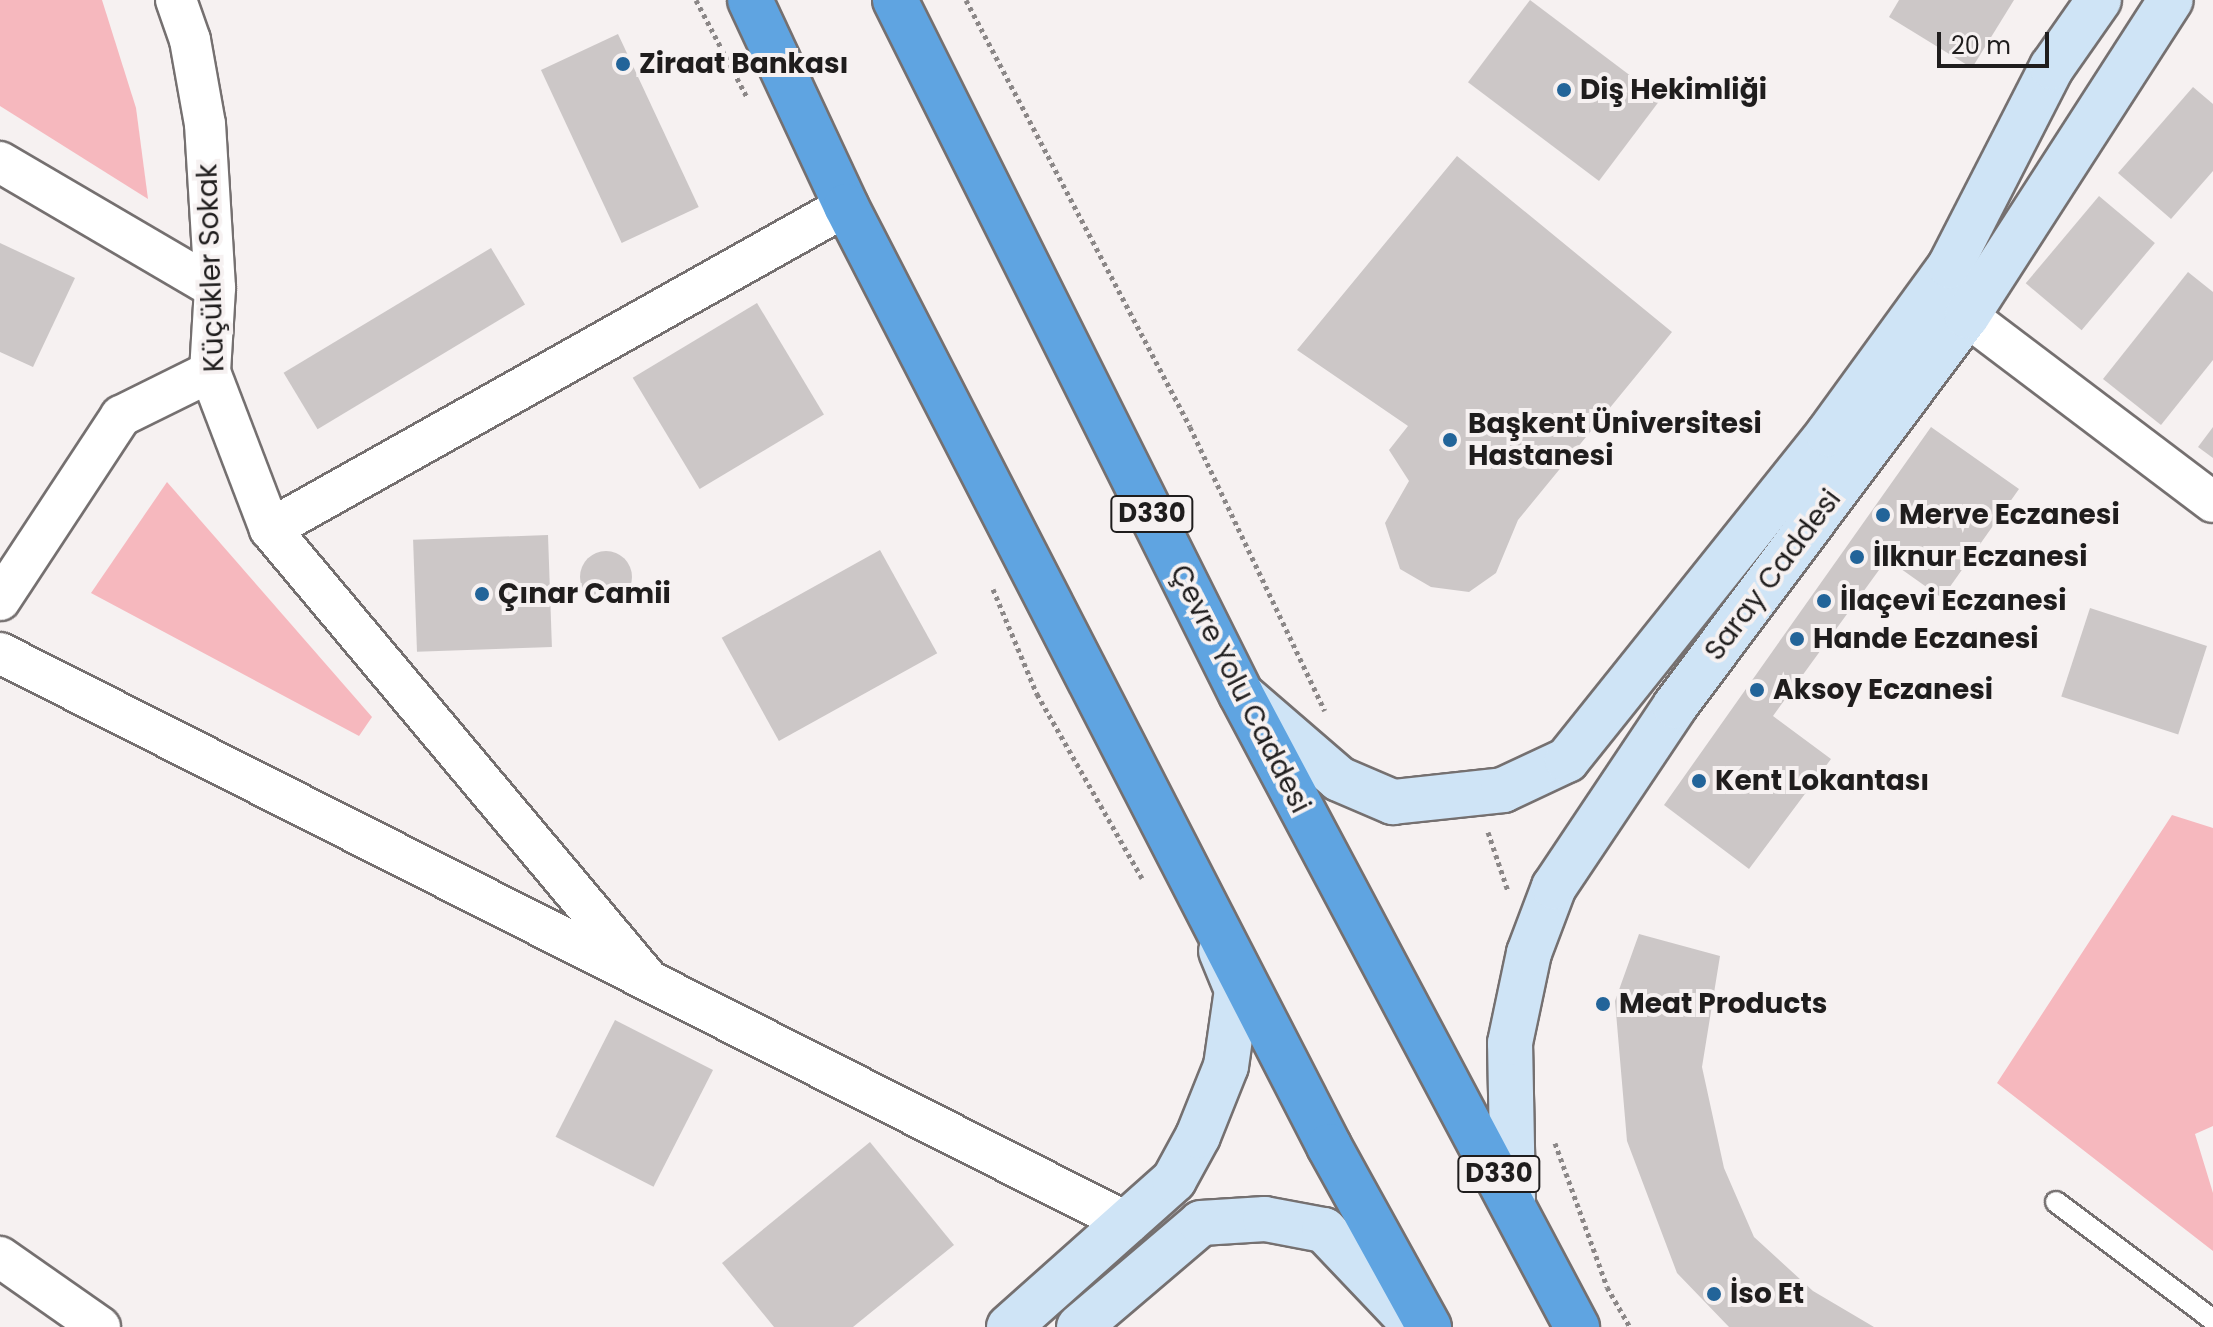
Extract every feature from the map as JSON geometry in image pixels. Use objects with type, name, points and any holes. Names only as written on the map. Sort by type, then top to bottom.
[{"type":"highway","points":[[750,0],[846,206],[1196,889],[1429,1327]]},
{"type":"highway","name":"Çevre Yolu Caddesi","points":[[895,0],[1241,694],[1414,1024],[1513,1198],[1577,1327]]},
{"type":"street","name":"Küçükler Sokak","points":[[176,0],[190,40],[205,124],[215,288],[210,372],[270,529],[657,990]]},
{"type":"street","name":"Saray Caddesi","points":[[1241,694],[1339,779],[1393,802],[1503,790],[1567,760],[1828,434],[1950,266],[2052,67],[2099,0]]},
{"type":"street","name":"Saray Caddesi","points":[[1513,1198],[1510,1043],[1529,953],[1554,887],[1675,706],[1967,316],[2171,0]]},
{"type":"street","points":[[0,162],[215,288]]},
{"type":"street","points":[[270,529],[846,206]]},
{"type":"street","points":[[1967,316],[2213,502]]},
{"type":"street","points":[[6,580],[121,416],[210,372]]},
{"type":"street","points":[[0,653],[657,990],[1128,1223]]},
{"type":"street","points":[[1009,1327],[1174,1180],[1198,1136],[1226,1066],[1237,990],[1196,889]]},
{"type":"street","points":[[1079,1327],[1201,1223],[1265,1219],[1324,1230],[1416,1327]]},
{"type":"street","points":[[0,1257],[100,1327]]},
{"type":"lane","points":[[2056,1202],[2213,1320]]},
{"type":"path","points":[[966,0],[1190,427],[1330,721]]},
{"type":"path","points":[[1476,794],[1509,895]]},
{"type":"path","points":[[1552,1137],[1607,1287],[1630,1327]]},
{"type":"shaded area","points":[[0,0],[102,0],[136,108],[148,199],[0,106]]},
{"type":"shaded area","points":[[167,482],[372,717],[359,736],[91,593]]},
{"type":"shaded area","points":[[2172,815],[2213,828],[2213,1126],[2195,1134],[2213,1193],[2213,1251],[1997,1083]]},
{"type":"building","name":"Diş Hekimliği","points":[[1530,0],[1661,99],[1599,181],[1468,82]]},
{"type":"building","points":[[1899,0],[2014,0],[1972,68],[1889,17]]},
{"type":"building","points":[[618,34],[699,207],[622,243],[541,70]]},
{"type":"building","points":[[2193,87],[2213,104],[2213,171],[2171,219],[2118,173]]},
{"type":"building","points":[[1457,156],[1672,332],[1518,520],[1496,573],[1469,592],[1431,587],[1400,569],[1385,523],[1409,481],[1389,450],[1408,426],[1297,350]]},
{"type":"building","points":[[2099,196],[2155,243],[2082,330],[2026,283]]},
{"type":"building","points":[[0,243],[75,278],[33,367],[0,352]]},
{"type":"building","points":[[491,248],[525,305],[318,429],[284,373]]},
{"type":"building","points":[[2188,272],[2213,292],[2213,360],[2161,425],[2103,379]]},
{"type":"building","points":[[757,303],[824,414],[700,489],[633,378]]},
{"type":"building","points":[[1931,427],[2019,489],[1942,598],[1887,559],[1773,716],[1831,759],[1749,869],[1664,805]]},
{"type":"building","points":[[2213,427],[2213,458],[2198,447]]},
{"type":"building","name":"Çınar Camii","points":[[548,535],[552,647],[417,652],[413,540]]},
{"type":"building","points":[[880,550],[937,653],[779,741],[722,638]]},
{"type":"building","points":[[606,551],[624,559],[632,577],[624,595],[606,603],[588,595],[580,577],[588,559]]},
{"type":"building","points":[[2090,608],[2207,646],[2178,734],[2061,696]]},
{"type":"building","points":[[1639,934],[1720,956],[1702,1067],[1724,1168],[1754,1237],[1813,1291],[1874,1327],[1729,1327],[1677,1273],[1627,1141],[1615,1001]]},
{"type":"building","points":[[615,1020],[713,1070],[654,1187],[556,1137]]},
{"type":"building","points":[[870,1142],[954,1245],[853,1327],[774,1327],[722,1263]]},
{"type":"place","name":"Ziraat Bankası","points":[[623,64]]},
{"type":"place","name":"Diş Hekimliği","points":[[1564,90]]},
{"type":"place","name":"Başkent Üniversitesi Hastanesi","points":[[1450,440]]},
{"type":"place","name":"Merve Eczanesi","points":[[1883,515]]},
{"type":"place","name":"İlknur Eczanesi","points":[[1857,557]]},
{"type":"place","name":"Çınar Camii","points":[[482,594]]},
{"type":"place","name":"İlaçevi Eczanesi","points":[[1824,601]]},
{"type":"place","name":"Hande Eczanesi","points":[[1797,639]]},
{"type":"place","name":"Aksoy Eczanesi","points":[[1757,690]]},
{"type":"place","name":"Kent Lokantası","points":[[1699,781]]},
{"type":"place","name":"Meat Products","points":[[1603,1004]]},
{"type":"place","name":"İso Et","points":[[1714,1294]]}]
